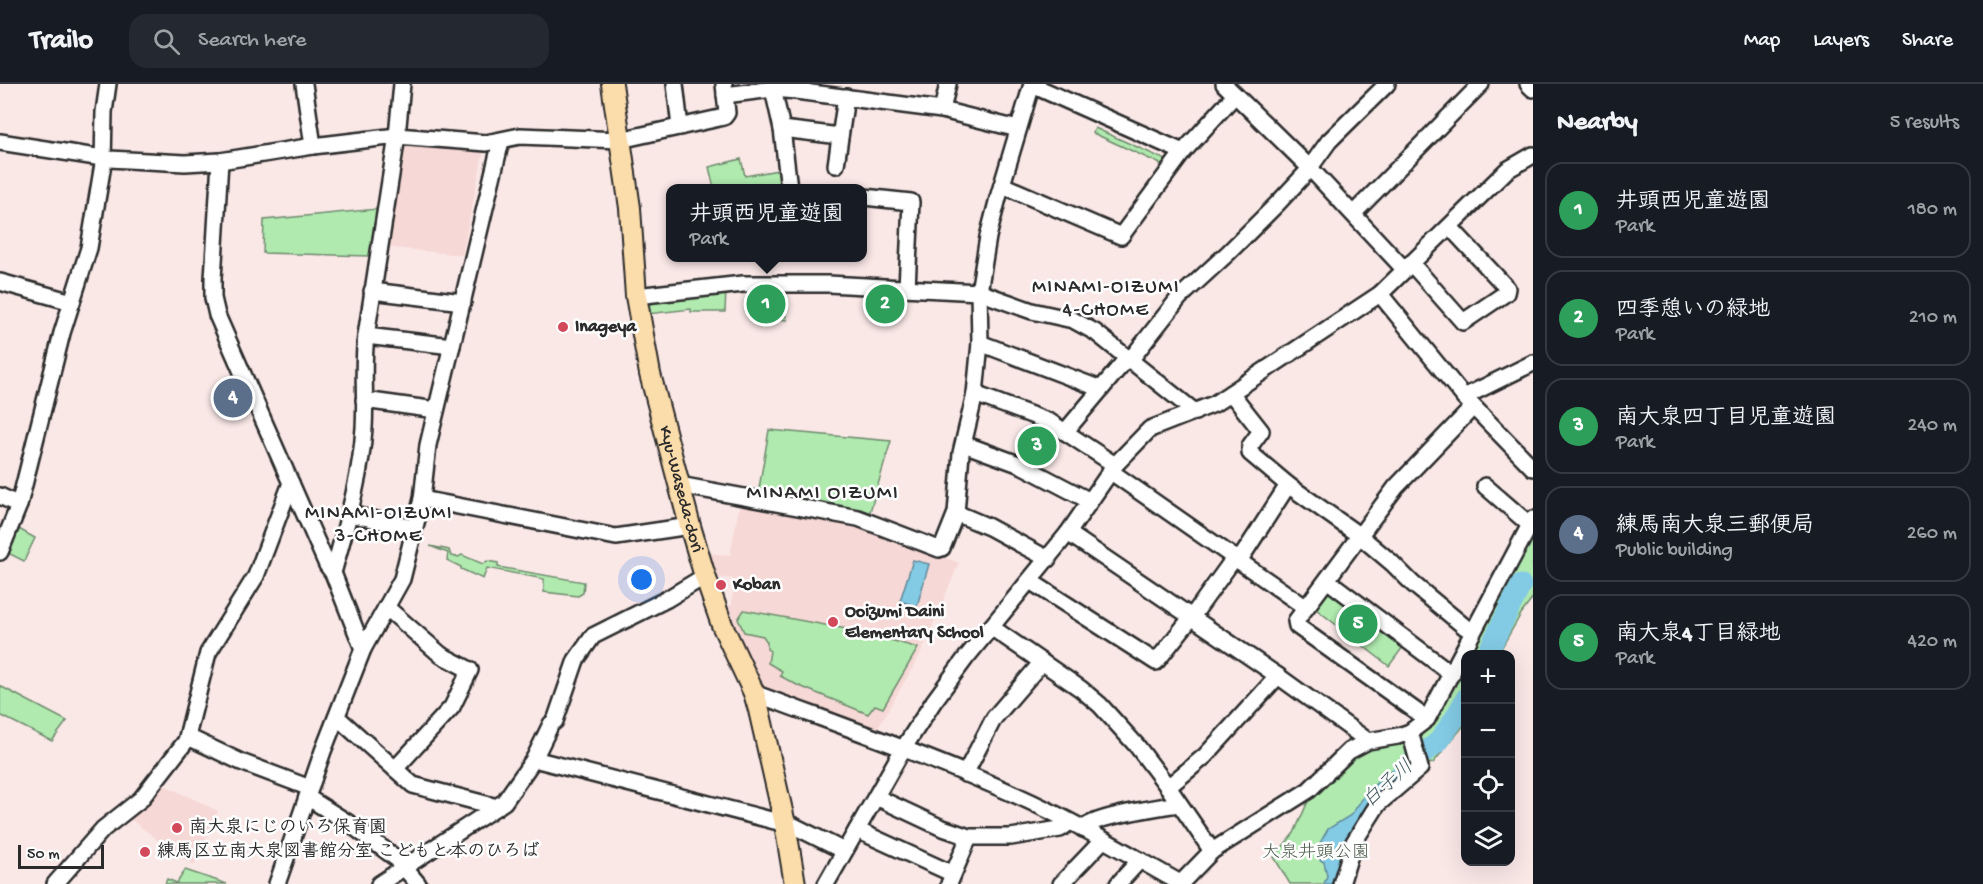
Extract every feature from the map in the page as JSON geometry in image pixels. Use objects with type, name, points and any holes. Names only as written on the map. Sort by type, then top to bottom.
[{"type":"main road","name":"Kyu-Waseda-dori","points":[[612,84],[630,208],[636,296],[650,374],[690,526],[708,584],[732,649],[754,693],[785,824],[795,884]]},
{"type":"street","points":[[0,552],[19,505],[62,333],[89,248],[103,164],[104,112],[108,84]]},
{"type":"street","points":[[304,84],[313,146]]},
{"type":"street","points":[[333,573],[349,514],[363,442],[366,336],[397,136],[402,84]]},
{"type":"street","points":[[675,84],[680,127]]},
{"type":"street","points":[[942,110],[948,84]]},
{"type":"street","points":[[1065,432],[1179,298],[1228,253],[1310,167],[1329,141],[1387,84]]},
{"type":"street","points":[[1354,213],[1481,84]]},
{"type":"street","points":[[1528,84],[1533,89]]},
{"type":"street","points":[[679,485],[858,518],[939,549],[945,545],[956,513],[961,453],[975,394],[980,343],[979,292],[988,236],[1032,85],[1183,152]]},
{"type":"street","points":[[0,142],[102,158],[185,163],[220,161],[313,146],[397,136],[486,143],[520,136],[620,140],[726,116],[725,90],[773,89],[942,110],[1018,129]]},
{"type":"street","points":[[773,89],[783,129],[789,167],[789,184]]},
{"type":"street","points":[[1002,185],[1121,236],[1230,89],[1463,322],[1506,293],[1507,288],[1450,226]]},
{"type":"street","points":[[836,165],[846,97]]},
{"type":"street","points":[[783,129],[840,136]]},
{"type":"street","points":[[278,884],[332,727],[363,649],[402,579],[422,499],[428,445],[501,141]]},
{"type":"street","points":[[826,884],[903,749],[952,675],[1048,559],[1112,468],[1150,429],[1214,404],[1380,294],[1507,170],[1533,155]]},
{"type":"street","points":[[220,161],[213,279],[213,298],[217,315],[327,565],[333,573],[363,649]]},
{"type":"street","points":[[867,197],[911,202],[907,288]]},
{"type":"street","points":[[0,282],[72,302]]},
{"type":"street","points":[[636,296],[743,284],[828,284],[979,292],[1032,311],[1073,320],[1095,332],[1195,412]]},
{"type":"street","points":[[372,291],[463,302]]},
{"type":"street","points":[[1380,294],[1469,402],[1533,468]]},
{"type":"street","points":[[366,336],[452,346]]},
{"type":"street","points":[[980,343],[1101,389]]},
{"type":"street","points":[[1427,719],[1297,626],[1296,621],[1396,487],[1469,402],[1533,363]]},
{"type":"street","points":[[1231,393],[1262,431],[1250,446],[1250,453],[1288,485],[1360,536],[1413,584],[1473,631]]},
{"type":"street","points":[[975,394],[1050,423],[1065,432],[1305,607]]},
{"type":"street","points":[[364,400],[436,410]]},
{"type":"street","points":[[964,444],[1021,465],[1090,501]]},
{"type":"street","points":[[55,884],[103,829],[141,799],[188,737],[208,653],[256,576],[291,483]]},
{"type":"street","points":[[1030,581],[1153,662],[1159,660],[1237,559],[1288,485]]},
{"type":"street","points":[[754,693],[1019,796],[1181,884],[1212,851],[1309,790],[1349,751],[1368,741],[1410,732],[1427,719],[1531,522],[1485,486]]},
{"type":"street","points":[[0,496],[19,505]]},
{"type":"street","points":[[422,499],[616,537],[690,526]]},
{"type":"street","points":[[956,513],[989,527],[1048,559]]},
{"type":"street","points":[[349,514],[414,528]]},
{"type":"street","points":[[1068,533],[1278,676],[1368,741]]},
{"type":"street","points":[[1327,580],[1452,674]]},
{"type":"street","points":[[379,884],[497,807],[520,781],[534,759],[550,724],[555,721],[576,660],[593,636],[668,599],[708,584]]},
{"type":"street","points":[[386,607],[441,655],[470,670],[452,707],[395,769]]},
{"type":"street","points":[[991,627],[1085,692],[1100,705],[1137,746],[1212,851]]},
{"type":"street","points":[[965,774],[994,718],[1042,662]]},
{"type":"street","points":[[1168,787],[1205,756],[1278,676]]},
{"type":"street","points":[[337,717],[413,785],[497,807]]},
{"type":"street","points":[[1341,884],[1354,842],[1378,804],[1420,768],[1410,732]]},
{"type":"street","points":[[188,737],[309,793],[397,860],[418,884]]},
{"type":"street","points":[[534,759],[785,824],[844,851]]},
{"type":"street","points":[[876,797],[940,827],[969,837],[1011,837],[1077,826],[1178,804]]},
{"type":"street","points":[[858,830],[951,879],[969,837]]},
{"type":"street","points":[[1061,884],[1103,840]]},
{"type":"street","points":[[1118,884],[1140,860]]},
{"type":"shaded area","points":[[405,142],[484,149],[462,255],[384,247],[401,145]]},
{"type":"shaded area","name":"Ooizumi Daini Elementary School","points":[[740,502],[856,524],[959,563],[921,653],[875,733],[759,687],[736,639],[725,606],[732,605],[733,579],[714,577],[706,553],[730,555]]},
{"type":"shaded area","name":"南大泉にじのいろ保育園","points":[[160,783],[218,811],[195,865],[173,854],[174,852],[129,818]]},
{"type":"green space","points":[[1095,128],[1168,161],[1172,152],[1173,158],[1167,167],[1093,133]]},
{"type":"green space","points":[[741,159],[745,176],[778,170],[780,184],[713,184],[709,167]]},
{"type":"green space","points":[[377,209],[369,256],[263,253],[264,220]]},
{"type":"green space","points":[[726,289],[725,312],[691,312],[691,309],[647,314],[644,300]]},
{"type":"green space","points":[[750,290],[778,290],[787,320],[750,317]]},
{"type":"green space","points":[[870,292],[900,294],[900,315],[869,314]]},
{"type":"green space","points":[[1034,422],[1057,434],[1036,467],[1020,459]]},
{"type":"green space","points":[[769,430],[891,441],[869,515],[758,494]]},
{"type":"green space","points":[[17,528],[35,538],[24,561],[6,552]]},
{"type":"green space","points":[[1533,531],[1533,598],[1500,650],[1471,650]]},
{"type":"green space","points":[[430,546],[449,550],[451,556],[462,555],[483,564],[487,561],[498,563],[498,567],[584,582],[583,593],[578,596],[544,592],[544,579],[487,568],[483,579],[447,560],[448,553]]},
{"type":"green space","points":[[1325,586],[1406,643],[1389,666],[1311,605]]},
{"type":"green space","points":[[744,610],[863,632],[918,648],[883,708],[875,705],[868,714],[780,676],[782,671],[768,663],[770,651],[767,649],[767,642],[763,636],[744,632],[738,619]]},
{"type":"green space","name":"大泉井頭公園","points":[[1461,670],[1461,729],[1433,763],[1415,767],[1394,783],[1337,884],[1290,884],[1274,857],[1294,833],[1309,799],[1350,756],[1412,735],[1432,725]]},
{"type":"green space","points":[[0,686],[67,721],[52,741],[0,715]]},
{"type":"green space","points":[[185,870],[227,884],[165,884],[167,879],[177,883]]},
{"type":"water","points":[[913,560],[929,564],[917,606],[900,601]]},
{"type":"water","points":[[1413,754],[1416,764],[1383,790],[1362,813],[1349,837],[1334,884],[1324,884],[1327,876],[1324,862],[1320,860],[1318,852],[1328,829],[1351,815],[1367,792]]},
{"type":"waterway","name":"白子川","points":[[1489,650],[1521,585]]},
{"type":"waterway","name":"白子川","points":[[1403,770],[1439,741],[1463,704]]},
{"type":"place","name":"井頭西児童遊園","points":[[766,304]]},
{"type":"place","name":"四季憩いの緑地","points":[[885,304]]},
{"type":"place","name":"Inageya","points":[[563,327]]},
{"type":"place","name":"練馬南大泉三郵便局","points":[[233,398]]},
{"type":"place","name":"南大泉四丁目児童遊園","points":[[1037,446]]},
{"type":"place","name":"Koban","points":[[721,585]]},
{"type":"place","name":"Ooizumi Daini Elementary School","points":[[833,622]]},
{"type":"place","name":"南大泉4丁目緑地","points":[[1358,624]]},
{"type":"place","name":"南大泉にじのいろ保育園","points":[[177,828]]},
{"type":"place","name":"練馬区立南大泉図書館分室 こどもと本のひろば","points":[[145,852]]},
{"type":"district","name":"MINAMI-OIZUMI 4-CHOME","points":[[1106,300]]},
{"type":"district","name":"MINAMI OIZUMI","points":[[823,494]]},
{"type":"district","name":"MINAMI-OIZUMI 3-CHOME","points":[[379,526]]}]
